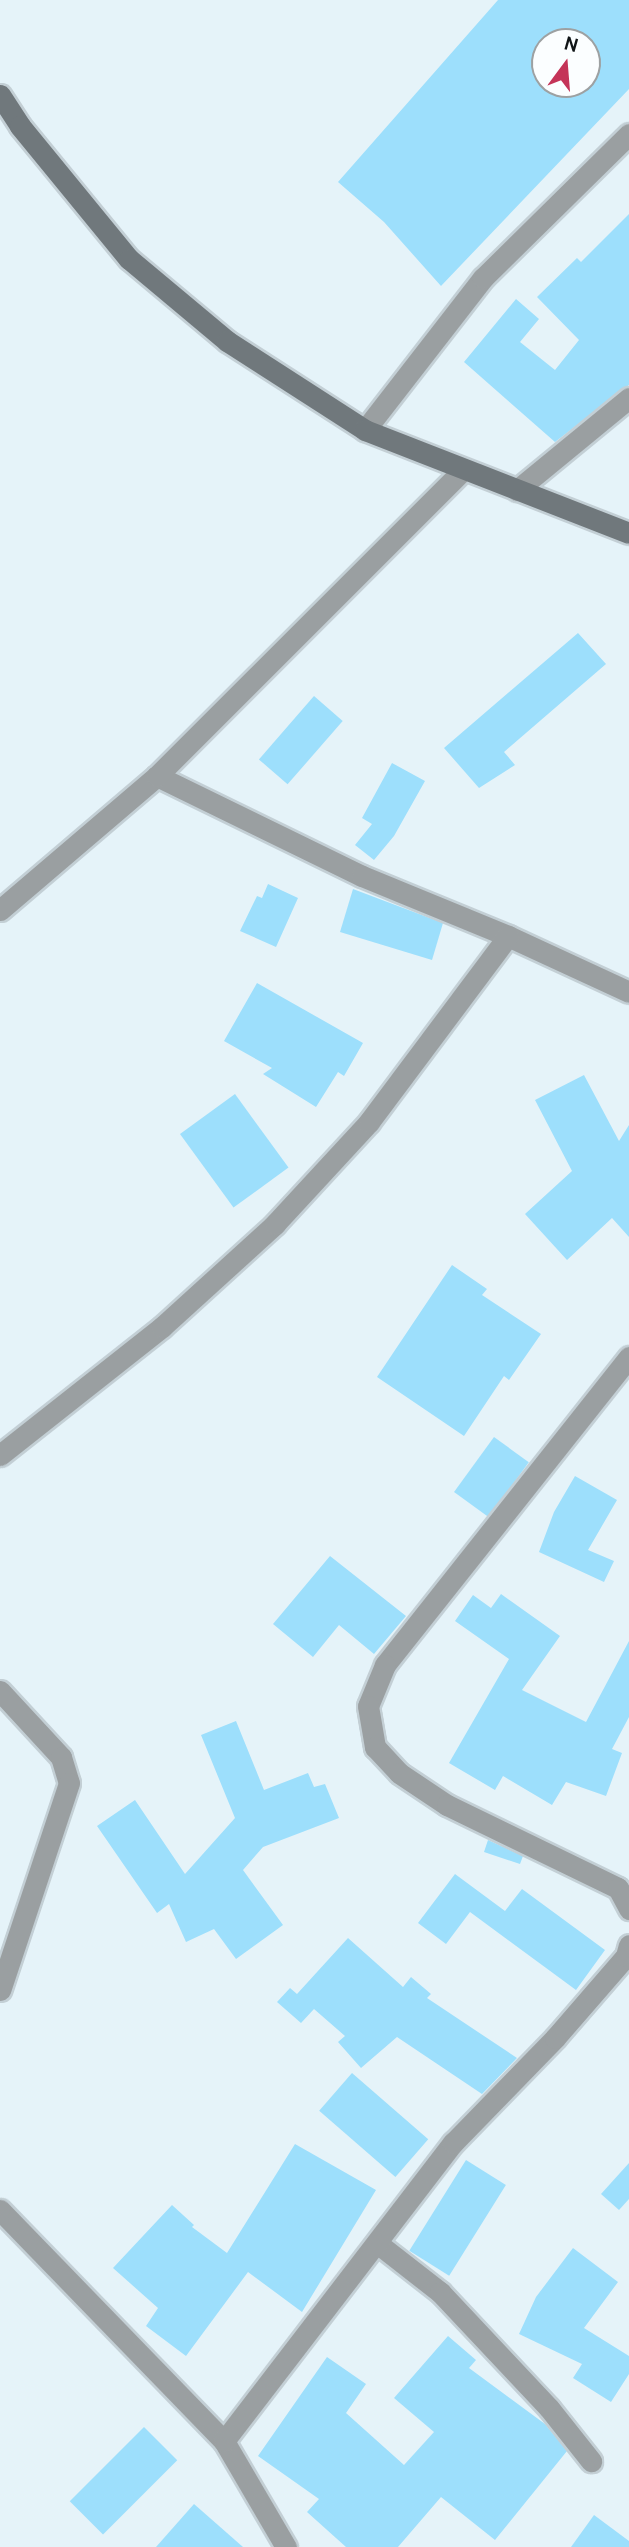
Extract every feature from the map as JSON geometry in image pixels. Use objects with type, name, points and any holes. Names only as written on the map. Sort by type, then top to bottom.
[{"type":"main road","points":[[0,95],[20,126],[128,259],[227,341],[366,430],[629,533]]},
{"type":"street","points":[[366,430],[483,278],[629,134]]},
{"type":"street","points":[[517,491],[629,398]]},
{"type":"street","points":[[0,910],[157,776],[463,470]]},
{"type":"street","points":[[157,776],[362,876],[508,936],[629,992]]},
{"type":"street","points":[[0,1455],[162,1327],[275,1224],[369,1122],[508,936]]},
{"type":"street","points":[[629,1357],[385,1665],[368,1706],[374,1747],[399,1773],[447,1805],[618,1888],[629,1909]]},
{"type":"street","points":[[0,1691],[61,1757],[69,1783],[0,1990]]},
{"type":"street","points":[[224,2441],[453,2143],[555,2038],[626,1956],[629,1945]]},
{"type":"street","points":[[0,2210],[224,2441],[286,2547]]},
{"type":"street","points":[[377,2243],[440,2292],[549,2408],[590,2461]]},
{"type":"building","points":[[498,0],[629,0],[629,89],[441,286],[384,222],[338,182]]},
{"type":"building","points":[[629,214],[629,385],[555,442],[464,362],[516,299],[539,319],[520,342],[555,370],[579,340],[537,297],[577,258],[581,262]]},
{"type":"building","points":[[578,633],[606,664],[504,752],[515,765],[479,788],[444,748]]},
{"type":"building","points":[[314,696],[343,721],[288,784],[259,759]]},
{"type":"building","points":[[392,763],[425,781],[394,836],[374,860],[355,845],[372,824],[362,818]]},
{"type":"building","points":[[268,884],[298,898],[276,947],[240,931],[257,896],[262,898]]},
{"type":"building","points":[[353,889],[443,923],[432,960],[340,932]]},
{"type":"building","points":[[257,983],[363,1043],[344,1076],[338,1072],[316,1107],[263,1074],[272,1068],[224,1041]]},
{"type":"building","points":[[584,1075],[619,1141],[629,1125],[629,1237],[612,1218],[567,1260],[525,1214],[572,1171],[535,1100]]},
{"type":"building","points":[[235,1094],[288,1168],[233,1208],[180,1134]]},
{"type":"building","points":[[452,1265],[487,1289],[482,1295],[541,1334],[509,1380],[504,1376],[464,1436],[377,1377]]},
{"type":"building","points":[[494,1437],[529,1462],[489,1517],[454,1492]]},
{"type":"building","points":[[575,1476],[617,1500],[588,1550],[614,1561],[604,1582],[539,1552],[554,1512]]},
{"type":"building","points":[[330,1556],[406,1616],[374,1654],[339,1625],[313,1657],[273,1624]]},
{"type":"building","points":[[501,1594],[560,1636],[522,1690],[586,1722],[629,1641],[629,1717],[612,1749],[622,1753],[606,1796],[566,1782],[552,1805],[503,1776],[495,1790],[449,1763],[509,1659],[455,1621],[473,1595],[491,1608]]},
{"type":"building","points":[[236,1721],[264,1790],[308,1773],[314,1787],[325,1784],[339,1818],[263,1847],[243,1870],[283,1925],[236,1959],[214,1929],[186,1942],[169,1904],[157,1913],[97,1826],[135,1800],[185,1874],[235,1818],[201,1735]]},
{"type":"building","points":[[488,1840],[523,1856],[520,1864],[484,1852]]},
{"type":"building","points":[[455,1874],[505,1911],[522,1889],[605,1950],[576,1990],[470,1912],[446,1944],[418,1923]]},
{"type":"building","points":[[348,1938],[403,1987],[411,1977],[431,1994],[427,1998],[517,2058],[482,2094],[397,2037],[361,2068],[338,2042],[345,2036],[314,2009],[301,2023],[277,2002],[290,1988],[297,1994]]},
{"type":"building","points":[[352,2073],[428,2139],[395,2177],[319,2111]]},
{"type":"building","points":[[295,2144],[376,2190],[302,2312],[248,2272],[186,2356],[146,2326],[158,2308],[113,2268],[172,2205],[194,2225],[192,2227],[227,2253]]},
{"type":"building","points":[[466,2160],[506,2185],[449,2276],[409,2251]]},
{"type":"building","points":[[629,2163],[629,2199],[619,2210],[601,2194]]},
{"type":"building","points":[[573,2248],[618,2282],[584,2328],[629,2356],[629,2374],[611,2402],[573,2378],[582,2364],[519,2334],[536,2297]]},
{"type":"building","points":[[448,2336],[476,2360],[469,2368],[545,2424],[567,2451],[495,2540],[441,2497],[398,2547],[346,2547],[307,2512],[319,2499],[258,2456],[327,2357],[366,2384],[346,2413],[404,2465],[434,2432],[394,2398]]},
{"type":"building","points":[[144,2427],[177,2460],[103,2534],[70,2501]]},
{"type":"building","points":[[194,2504],[243,2547],[156,2547]]},
{"type":"building","points":[[594,2515],[629,2541],[629,2547],[571,2547]]}]
